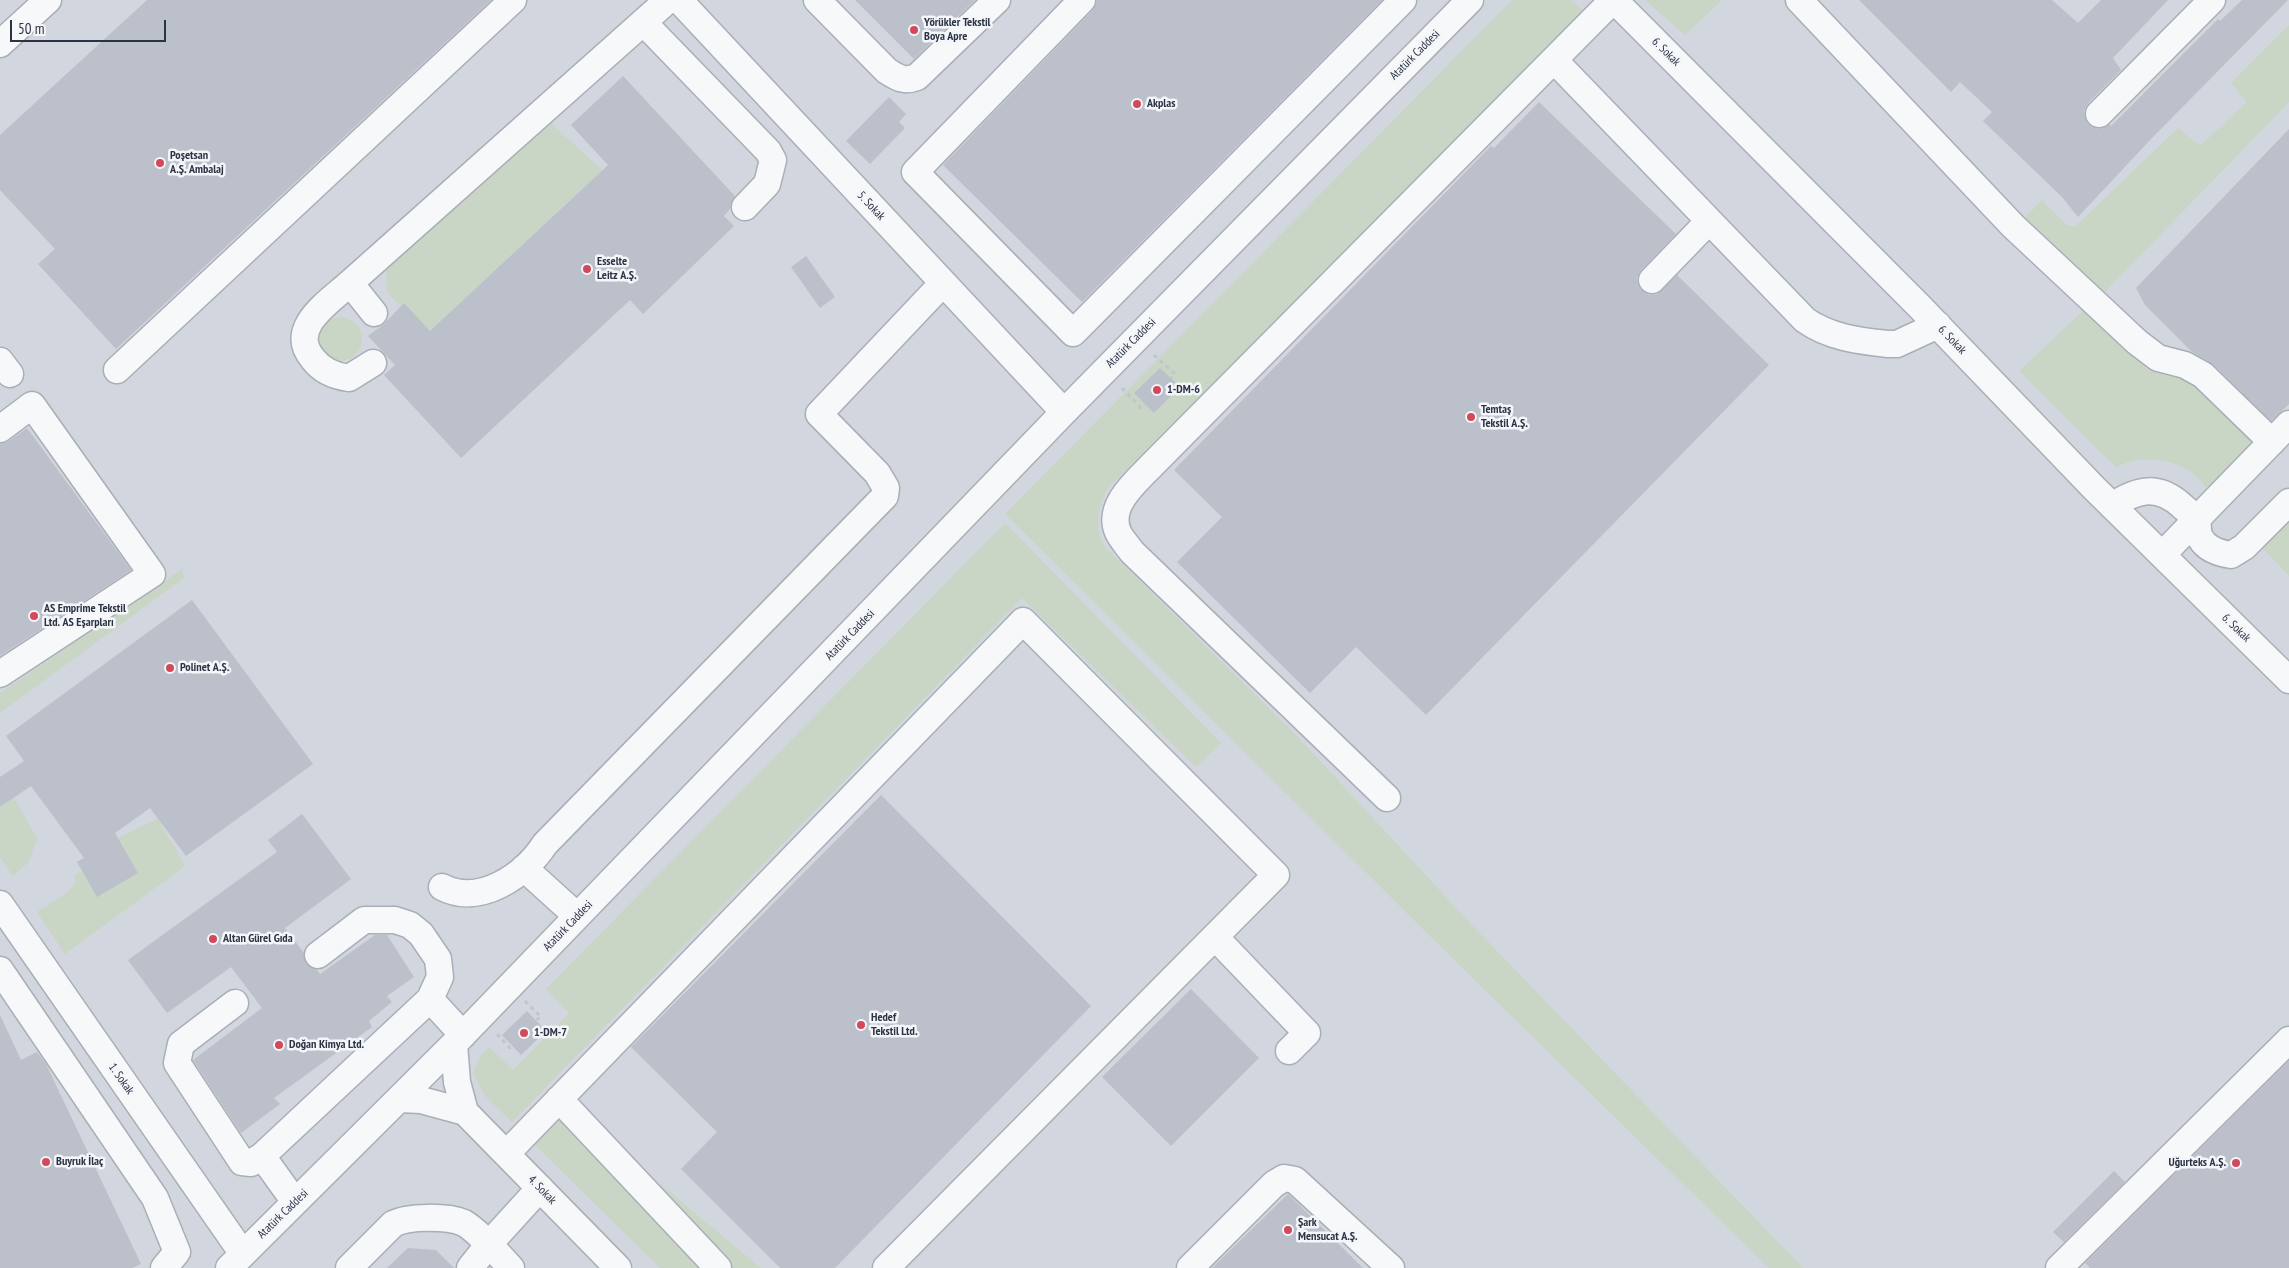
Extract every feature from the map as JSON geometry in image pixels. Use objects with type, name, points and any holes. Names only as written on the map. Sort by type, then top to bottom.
[{"type":"street","points":[[0,44],[48,0]]},
{"type":"street","points":[[117,370],[513,0]]},
{"type":"street","points":[[373,363],[349,378],[335,376],[318,366],[305,350],[303,336],[308,324],[317,313],[350,283],[668,0]]},
{"type":"street","name":"5. Sokak","points":[[679,0],[1064,412]]},
{"type":"street","points":[[817,0],[887,71],[900,79],[908,80],[917,77],[997,0]]},
{"type":"street","points":[[1082,0],[915,172],[1073,333],[1403,0]]},
{"type":"street","name":"Atatürk Caddesi","points":[[236,1261],[458,1040],[1064,412],[1470,0]]},
{"type":"street","points":[[1386,798],[1132,552],[1118,532],[1115,515],[1118,505],[1130,488],[1154,463],[1614,0]]},
{"type":"street","name":"6. Sokak","points":[[1614,0],[1938,326],[2112,506],[2289,680]]},
{"type":"street","points":[[1799,0],[2014,226],[2137,342],[2158,358],[2185,364],[2203,375],[2280,432],[2162,555]]},
{"type":"street","points":[[2099,114],[2212,0]]},
{"type":"street","points":[[643,22],[756,138],[768,151],[773,160],[767,184],[745,207]]},
{"type":"street","points":[[1554,60],[1804,320],[1817,329],[1832,335],[1871,342],[1897,344],[1938,326]]},
{"type":"street","points":[[756,138],[783,112]]},
{"type":"street","points":[[1652,280],[1709,222]]},
{"type":"street","points":[[350,283],[374,313]]},
{"type":"street","points":[[442,887],[461,893],[478,893],[507,880],[524,868],[536,857],[545,844],[885,496],[886,488],[877,473],[819,414],[943,283]]},
{"type":"street","points":[[0,430],[32,405],[152,574],[0,674]]},
{"type":"street","points":[[2112,506],[2138,492],[2163,493],[2176,501],[2196,519],[2200,536],[2209,548],[2218,553],[2231,555],[2244,547],[2289,502]]},
{"type":"street","points":[[507,1153],[1023,621],[1276,875],[886,1268]]},
{"type":"street","points":[[524,868],[577,916]]},
{"type":"street","name":"1. Sokak","points":[[0,904],[236,1261]]},
{"type":"street","points":[[235,1003],[182,1044],[178,1063],[242,1162],[251,1163],[262,1156],[430,999],[440,977],[438,959],[422,934],[410,925],[395,920],[364,920],[318,955]]},
{"type":"street","points":[[1215,937],[1307,1033],[1288,1051]]},
{"type":"street","points":[[0,970],[155,1198],[177,1252],[164,1268]]},
{"type":"street","points":[[430,999],[458,1040],[457,1082],[465,1112]]},
{"type":"street","points":[[2059,1268],[2289,1040]]},
{"type":"street","points":[[400,1099],[421,1100],[465,1112]]},
{"type":"street","points":[[559,1099],[718,1268]]},
{"type":"street","name":"4. Sokak","points":[[465,1112],[618,1268]]},
{"type":"street","points":[[262,1156],[295,1202]]},
{"type":"street","points":[[1190,1268],[1274,1184],[1284,1178],[1295,1180],[1391,1268]]},
{"type":"street","points":[[470,1268],[489,1244],[540,1188]]},
{"type":"street","points":[[349,1268],[393,1224],[402,1219],[418,1218],[464,1223],[489,1244],[512,1268]]},
{"type":"path","points":[[1154,355],[1175,374],[1171,378]]},
{"type":"path","points":[[1122,388],[1141,408],[1145,404]]},
{"type":"path","points":[[531,1007],[541,1016],[536,1020]]},
{"type":"path","points":[[500,1037],[510,1048],[512,1045]]},
{"type":"shaded area","points":[[0,0],[2289,0],[2289,1268],[0,1268]]},
{"type":"green space","points":[[1512,0],[1571,0],[1583,11],[1108,488],[1101,502],[1098,516],[1099,531],[1104,546],[1295,734],[1470,923],[1803,1268],[1769,1268],[1445,951],[1005,514]]},
{"type":"green space","points":[[1645,0],[1722,0],[1685,35]]},
{"type":"green space","points":[[2289,25],[2289,102],[2101,296],[2020,223],[2042,200],[2067,225],[2075,227],[2178,128],[2200,146],[2247,102],[2231,83]]},
{"type":"green space","points":[[545,118],[602,170],[430,331],[390,296],[387,289],[386,267]]},
{"type":"green space","points":[[2084,310],[2149,371],[2173,377],[2184,376],[2257,438],[2210,492],[2191,472],[2173,463],[2144,460],[2125,463],[2116,467],[2019,371]]},
{"type":"green space","points":[[336,317],[344,317],[356,323],[362,339],[356,355],[344,361],[336,361],[324,355],[318,343],[318,335],[324,323]]},
{"type":"green space","points":[[2289,515],[2289,576],[2260,545]]},
{"type":"green space","points":[[1005,523],[1221,743],[1196,767],[1022,598],[512,1122],[485,1096],[473,1073],[481,1055],[489,1047],[513,1070],[569,1013],[546,989]]},
{"type":"green space","points":[[182,569],[184,578],[0,713],[0,693]]},
{"type":"green space","points":[[14,798],[37,838],[29,862],[13,876],[0,857],[0,807]]},
{"type":"green space","points":[[158,818],[185,866],[65,954],[37,912],[68,892],[75,884],[75,875],[82,871],[97,896],[138,873],[118,838]]},
{"type":"green space","points":[[566,1106],[761,1268],[660,1268],[531,1141]]},
{"type":"building","name":"Poşetsan A.Ş. Ambalaj","points":[[147,0],[491,0],[116,349],[38,264],[55,249],[0,190],[0,135]]},
{"type":"building","name":"Yörükler Tekstil Boya Apre","points":[[855,0],[975,0],[914,59]]},
{"type":"building","name":"Akplas","points":[[1097,0],[1382,0],[1082,302],[943,165],[1093,10]]},
{"type":"building","points":[[1859,0],[2052,0],[2078,23],[2101,0],[2168,0],[2113,58],[2121,70],[2089,102],[2084,111],[2088,124],[2096,129],[2110,124],[2111,126],[2218,19],[2220,21],[2242,0],[2288,0],[2151,139],[2078,217],[2062,197],[1983,121],[1992,112],[1960,82],[1951,92]]},
{"type":"building","name":"Esselte Leitz A.Ş.","points":[[623,76],[735,196],[730,209],[724,216],[734,226],[643,314],[630,300],[461,458],[384,375],[395,365],[368,336],[384,324],[404,303],[430,331],[608,165],[571,125]]},
{"type":"building","points":[[889,97],[906,114],[899,122],[905,128],[870,164],[846,141]]},
{"type":"building","name":"Temtaş Tekstil A.Ş.","points":[[1539,102],[1676,234],[1641,270],[1637,277],[1641,290],[1649,295],[1657,294],[1677,275],[1769,365],[1426,715],[1356,647],[1310,693],[1177,562],[1222,517],[1174,470],[1491,146],[1494,148]]},
{"type":"building","points":[[2289,129],[2289,404],[2271,421],[2213,364],[2191,351],[2145,305],[2136,288]]},
{"type":"building","points":[[806,256],[835,297],[820,308],[791,267]]},
{"type":"building","name":"1-DM-6","points":[[1160,368],[1180,387],[1154,413],[1134,393]]},
{"type":"building","name":"AS Emprime Tekstil Ltd. AS Eşarpları","points":[[27,428],[131,570],[0,656],[0,444],[9,441]]},
{"type":"building","name":"Polinet A.Ş.","points":[[192,600],[313,764],[186,856],[150,808],[115,833],[138,873],[97,897],[77,862],[84,858],[31,786],[0,807],[0,777],[24,761],[6,736]]},
{"type":"building","name":"Hedef Tekstil Ltd.","points":[[881,795],[1091,1006],[835,1268],[780,1268],[681,1169],[717,1132],[631,1047]]},
{"type":"building","points":[[302,814],[351,879],[285,928],[304,953],[306,964],[316,969],[320,974],[375,935],[387,935],[414,977],[387,996],[392,1002],[369,1021],[372,1027],[274,1098],[280,1104],[241,1133],[193,1060],[262,1008],[231,967],[167,1013],[128,960],[277,852],[268,840]]},
{"type":"building","points":[[1191,989],[1259,1058],[1171,1146],[1102,1077]]},
{"type":"building","name":"1-DM-7","points":[[527,1011],[546,1031],[521,1055],[502,1035]]},
{"type":"building","name":"Buyruk İlaç","points":[[0,1015],[21,1060],[37,1052],[46,1064],[141,1264],[132,1268],[0,1268]]},
{"type":"building","name":"Uğurteks A.Ş.","points":[[2289,1061],[2289,1268],[2090,1268],[2085,1263]]},
{"type":"building","points":[[2114,1171],[2125,1182],[2064,1242],[2053,1232]]},
{"type":"building","name":"Şark Mensucat A.Ş.","points":[[1288,1194],[1363,1268],[1212,1268]]},
{"type":"building","points":[[408,1248],[436,1250],[454,1268],[387,1268]]},
{"type":"place","name":"Yörükler Tekstil Boya Apre","points":[[914,30]]},
{"type":"place","name":"Akplas","points":[[1137,104]]},
{"type":"place","name":"Poşetsan A.Ş. Ambalaj","points":[[160,163]]},
{"type":"place","name":"Esselte Leitz A.Ş.","points":[[587,269]]},
{"type":"place","name":"1-DM-6","points":[[1157,390]]},
{"type":"place","name":"Temtaş Tekstil A.Ş.","points":[[1471,417]]},
{"type":"place","name":"AS Emprime Tekstil Ltd. AS Eşarpları","points":[[34,616]]},
{"type":"place","name":"Polinet A.Ş.","points":[[170,668]]},
{"type":"place","name":"Altan Gürel Gıda","points":[[213,939]]},
{"type":"place","name":"Hedef Tekstil Ltd.","points":[[861,1025]]},
{"type":"place","name":"1-DM-7","points":[[524,1033]]},
{"type":"place","name":"Doğan Kimya Ltd.","points":[[279,1045]]},
{"type":"place","name":"Buyruk İlaç","points":[[46,1162]]},
{"type":"place","name":"Uğurteks A.Ş.","points":[[2236,1163]]},
{"type":"place","name":"Şark Mensucat A.Ş.","points":[[1288,1230]]}]
